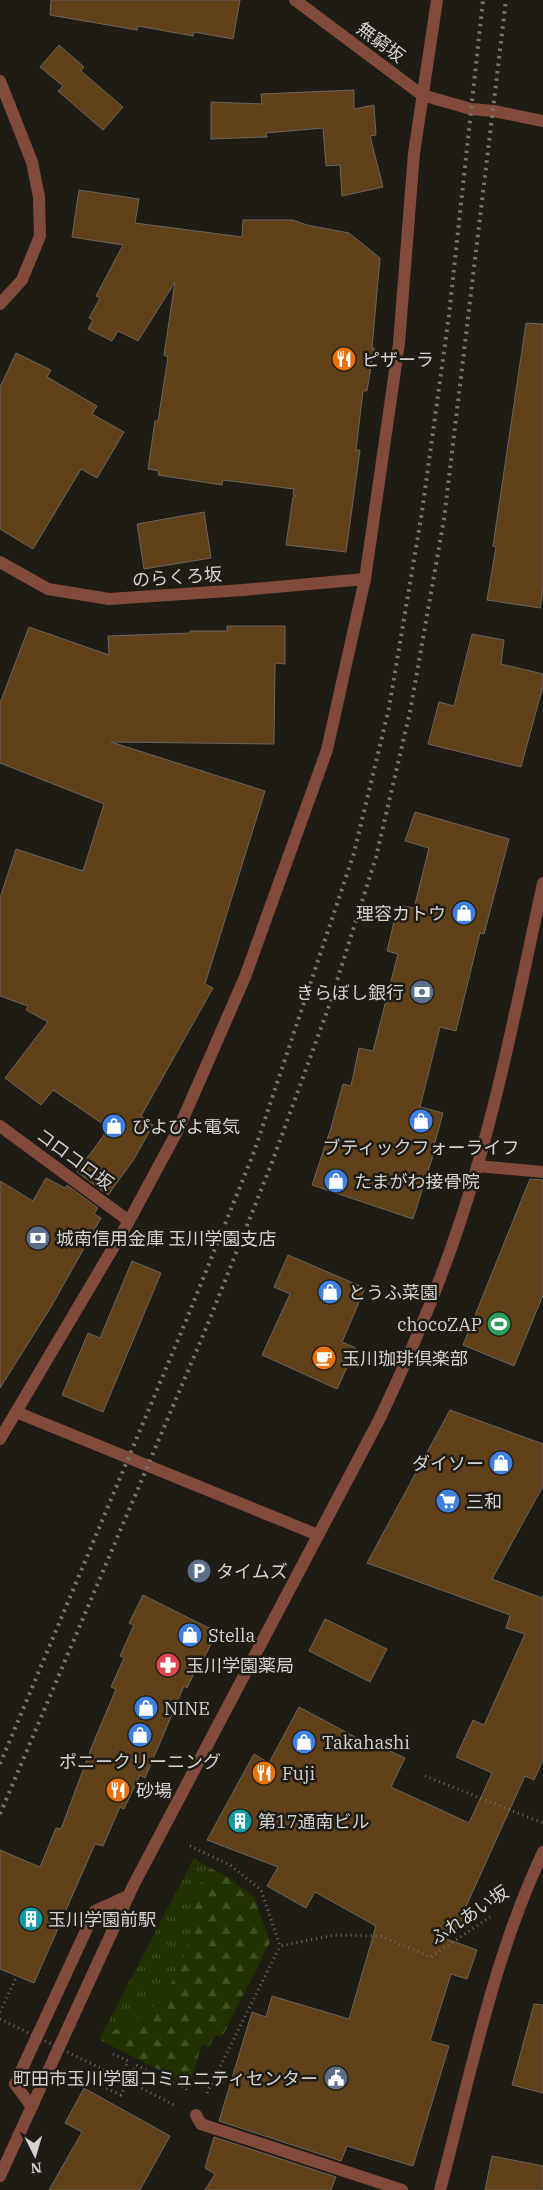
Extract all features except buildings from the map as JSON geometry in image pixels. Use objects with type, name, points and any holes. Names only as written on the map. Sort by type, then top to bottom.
[{"type":"street","name":"無窮坂","points":[[295,0],[422,95]]},
{"type":"street","points":[[0,1438],[129,1221],[179,1128],[248,968],[327,750],[365,579],[399,343],[408,210],[422,95],[437,0]]},
{"type":"street","points":[[0,81],[32,162],[39,197],[40,236],[22,280],[0,304]]},
{"type":"street","points":[[422,95],[472,109],[494,111],[543,121]]},
{"type":"street","name":"のらくろ坂","points":[[0,562],[48,589],[109,599],[365,579]]},
{"type":"street","points":[[0,2176],[6,2150],[32,2107],[128,1896],[379,1420],[408,1359],[458,1228],[477,1166],[494,1101],[543,883]]},
{"type":"street","name":"コロコロ坂","points":[[0,1126],[129,1221]]},
{"type":"street","points":[[477,1166],[543,1172]]},
{"type":"street","points":[[16,1412],[318,1535]]},
{"type":"street","points":[[440,2190],[491,1996],[523,1894],[543,1852]]},
{"type":"street","points":[[32,2107],[15,2084],[95,1911],[128,1896]]},
{"type":"street","points":[[197,2113],[201,2124],[402,2190]]},
{"type":"path","points":[[425,1776],[543,1823]]},
{"type":"path","points":[[190,1846],[230,1865],[261,1890],[280,1946],[197,2113]]},
{"type":"path","name":"ふれあい坂","points":[[280,1946],[335,1935],[380,1936],[431,1957],[523,1894]]},
{"type":"path","points":[[0,2012],[16,1976]]},
{"type":"path","points":[[0,2019],[177,2106]]},
{"type":"path","points":[[113,2054],[128,2061],[120,2078]]},
{"type":"path","points":[[75,2073],[121,2095],[136,2065],[186,2089],[197,2113]]},
{"type":"green space","points":[[194,1858],[208,1867],[197,1895],[188,1944],[176,1974],[168,1989],[147,2013],[134,2022],[103,2032]]},
{"type":"green space","points":[[208,1867],[228,1877],[254,1897],[270,1942],[222,2037],[215,2035],[209,2047],[202,2044],[189,2085],[100,2040],[103,2032],[134,2022],[147,2013],[168,1989],[183,1959],[188,1944],[197,1895]]},
{"type":"railway","points":[[0,1764],[188,1316],[254,1152],[354,853],[389,708],[422,512],[449,315],[483,0]]},
{"type":"railway","points":[[0,1814],[207,1326],[271,1165],[329,1006],[376,857],[410,712],[444,519],[506,0]]},
{"type":"place","name":"ピザーラ","points":[[344,359]]},
{"type":"place","name":"理容カトウ","points":[[464,913]]},
{"type":"place","name":"きらぼし銀行","points":[[422,992]]},
{"type":"place","name":"ブティックフォーライフ","points":[[421,1121]]},
{"type":"place","name":"ぴよぴよ電気","points":[[114,1126]]},
{"type":"place","name":"たまがわ接骨院","points":[[336,1181]]},
{"type":"place","name":"城南信用金庫 玉川学園支店","points":[[38,1238]]},
{"type":"place","name":"とうふ菜園","points":[[330,1292]]},
{"type":"place","name":"chocoZAP","points":[[499,1324]]},
{"type":"place","name":"玉川珈琲倶楽部","points":[[324,1358]]},
{"type":"place","name":"ダイソー","points":[[501,1463]]},
{"type":"place","name":"三和","points":[[448,1501]]},
{"type":"place","name":"タイムズ","points":[[199,1571]]},
{"type":"place","name":"Stella","points":[[190,1635]]},
{"type":"place","name":"玉川学園薬局","points":[[168,1665]]},
{"type":"place","name":"NINE","points":[[146,1708]]},
{"type":"place","name":"ポニークリーニング","points":[[140,1735]]},
{"type":"place","name":"Takahashi","points":[[304,1742]]},
{"type":"place","name":"Fuji","points":[[264,1773]]},
{"type":"place","name":"砂場","points":[[118,1790]]},
{"type":"place","name":"第17通南ビル","points":[[240,1821]]},
{"type":"place","name":"玉川学園前駅","points":[[31,1919]]},
{"type":"place","name":"町田市玉川学園コミュニティセンター","points":[[336,2078]]}]
